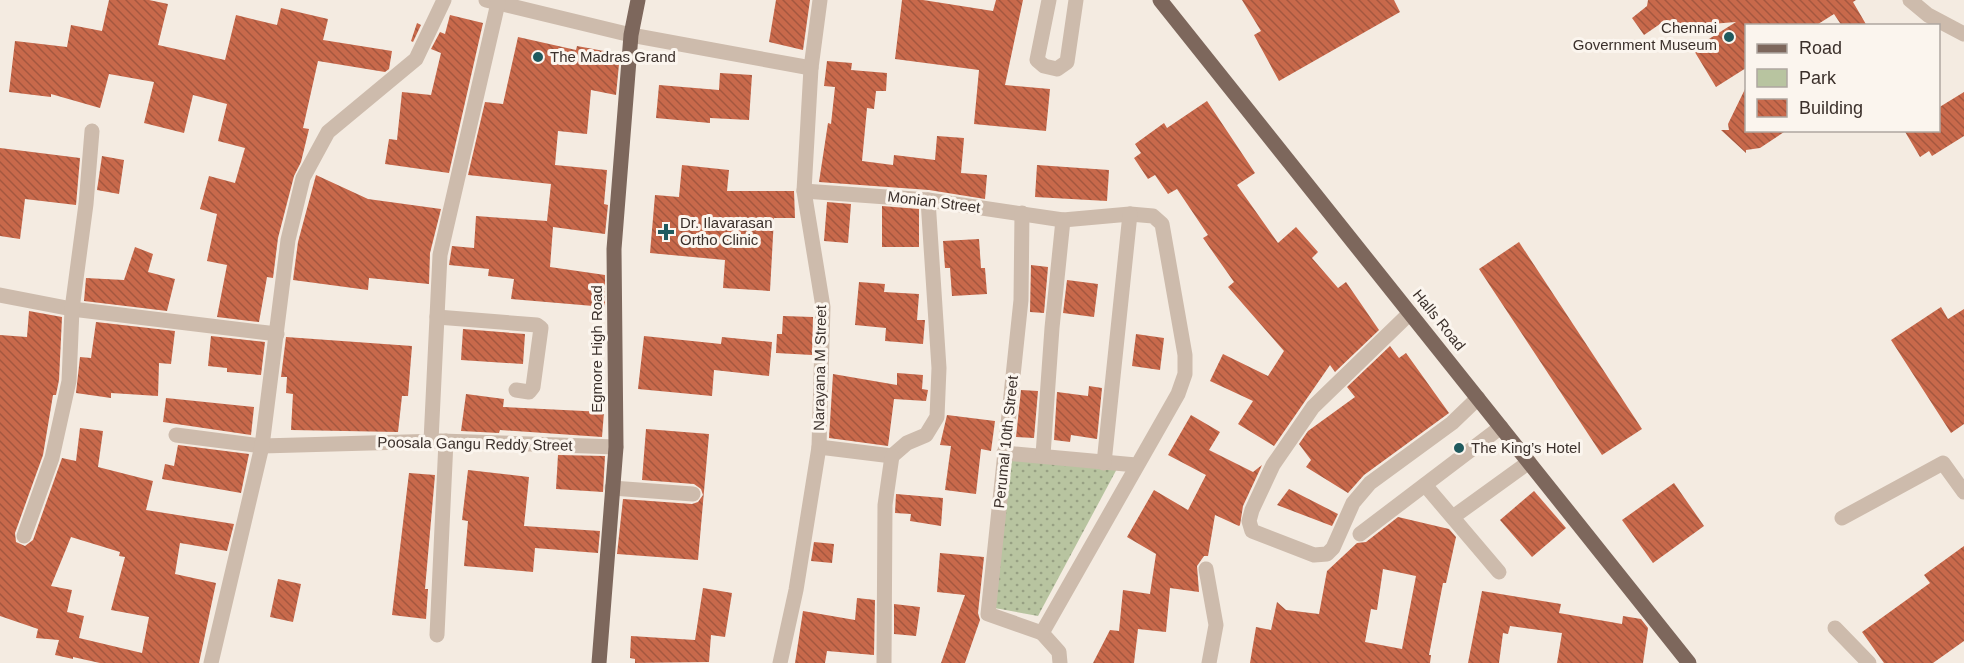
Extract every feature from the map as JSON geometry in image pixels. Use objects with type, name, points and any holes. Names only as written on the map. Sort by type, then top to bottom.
[{"type":"main road","name":"Egmore High Road","points":[[599,663],[616,447],[614,249],[631,35],[638,0]]},
{"type":"main road","name":"Halls Road","points":[[1160,0],[1689,663]]},
{"type":"street","points":[[211,663],[262,446],[288,240],[303,178],[328,132],[416,59],[444,0]]},
{"type":"street","name":"Narayana M Street","points":[[780,663],[796,590],[819,447],[823,307],[804,191],[811,68],[820,0]]},
{"type":"street","points":[[1049,0],[1038,60],[1044,66],[1057,69],[1067,62],[1076,0]]},
{"type":"street","points":[[1910,0],[1928,15],[1964,34]]},
{"type":"street","points":[[436,635],[439,441],[437,317],[440,255],[492,2],[631,35],[811,68]]},
{"type":"street","points":[[24,536],[52,458],[69,381],[72,309],[86,204],[92,131]]},
{"type":"street","name":"Monian Street","points":[[804,191],[927,200],[1063,220],[1130,214],[1153,216],[1162,224],[1185,355],[1185,374],[1178,394],[1042,633]]},
{"type":"street","points":[[884,663],[885,505],[892,456],[907,443],[926,435],[937,417],[939,368],[927,200]]},
{"type":"street","name":"Perumal 10th Street","points":[[1022,213],[1021,300],[988,614],[1042,633]]},
{"type":"street","points":[[1104,463],[1130,214]]},
{"type":"street","points":[[1043,455],[1052,328],[1063,220]]},
{"type":"street","points":[[0,295],[72,309],[277,334]]},
{"type":"street","points":[[1410,313],[1313,407],[1273,465],[1252,510],[1249,521],[1252,531],[1314,555],[1327,554],[1333,548],[1353,503],[1370,483],[1452,423],[1478,398]]},
{"type":"street","points":[[437,317],[537,325],[541,328],[533,387],[529,392],[516,390]]},
{"type":"street","points":[[1360,534],[1501,427]]},
{"type":"street","name":"Poosala Gangu Reddy Street","points":[[176,435],[262,446],[439,441],[616,447]]},
{"type":"street","points":[[819,447],[892,456]]},
{"type":"street","points":[[1005,453],[1136,465]]},
{"type":"street","points":[[1453,517],[1529,462]]},
{"type":"street","points":[[1842,518],[1943,463],[1964,492]]},
{"type":"street","points":[[1425,484],[1499,572]]},
{"type":"street","points":[[612,488],[693,494]]},
{"type":"street","points":[[1206,570],[1216,625],[1209,663]]},
{"type":"street","points":[[1835,628],[1869,663]]},
{"type":"street","points":[[1042,633],[1059,652],[1060,663]]},
{"type":"green space","points":[[1007,455],[1119,465],[1038,616],[989,607]]},
{"type":"building","points":[[109,0],[149,0],[168,4],[158,45],[225,60],[236,15],[277,25],[281,8],[328,19],[323,40],[392,51],[389,69],[385,72],[318,61],[303,128],[309,129],[278,238],[273,278],[267,277],[259,322],[217,317],[227,265],[207,261],[217,214],[200,209],[209,176],[235,183],[245,148],[218,141],[227,104],[193,95],[184,133],[144,123],[154,82],[109,74],[100,108],[51,94],[51,97],[9,92],[15,41],[67,47],[71,25],[102,31]]},
{"type":"building","points":[[776,0],[810,0],[803,50],[769,42]]},
{"type":"building","points":[[902,0],[923,0],[993,11],[996,0],[1023,0],[1005,85],[1050,89],[1046,131],[974,124],[979,70],[895,59]]},
{"type":"building","points":[[1242,0],[1394,0],[1400,12],[1279,81],[1254,35],[1261,31]]},
{"type":"building","name":"Chennai Government Museum","points":[[1648,0],[1856,0],[1853,2],[1866,24],[1841,24],[1834,14],[1818,24],[1745,24],[1745,69],[1716,87],[1693,49],[1736,22],[1673,27],[1660,24],[1644,35],[1632,18],[1647,6]]},
{"type":"building","points":[[450,15],[483,23],[449,173],[385,164],[389,139],[397,140],[402,92],[431,95],[441,53],[431,49],[440,32],[445,34]]},
{"type":"building","points":[[417,23],[421,25],[413,42],[411,41]]},
{"type":"building","points":[[518,37],[576,50],[577,46],[620,54],[616,95],[591,90],[587,134],[558,131],[555,165],[607,170],[604,204],[608,205],[605,234],[553,227],[550,267],[605,275],[605,307],[511,299],[514,279],[488,276],[489,269],[449,265],[452,246],[474,248],[476,216],[547,221],[551,184],[468,175],[485,102],[503,104]]},
{"type":"building","points":[[827,61],[852,63],[851,70],[887,73],[886,91],[876,91],[874,109],[867,108],[862,161],[893,165],[894,155],[935,160],[937,136],[964,138],[961,173],[987,175],[985,199],[929,190],[819,182],[828,123],[831,124],[835,87],[824,86]]},
{"type":"building","points":[[720,73],[752,75],[749,120],[710,118],[710,123],[656,118],[659,85],[719,90]]},
{"type":"building","points":[[1745,89],[1745,132],[1784,132],[1760,148],[1746,150],[1746,153],[1721,130],[1729,130],[1728,124]]},
{"type":"building","points":[[1964,92],[1964,136],[1932,156],[1929,151],[1920,157],[1905,132],[1940,132],[1940,107]]},
{"type":"building","points":[[1207,101],[1255,173],[1237,185],[1278,243],[1296,227],[1318,252],[1312,258],[1338,288],[1346,282],[1379,330],[1335,372],[1330,365],[1274,446],[1238,424],[1253,401],[1210,381],[1223,354],[1268,376],[1284,351],[1228,287],[1234,282],[1203,238],[1208,235],[1177,189],[1168,194],[1155,175],[1148,179],[1134,158],[1141,153],[1135,144],[1164,123],[1167,128]]},
{"type":"building","points":[[0,148],[80,158],[76,205],[25,199],[20,239],[0,236]]},
{"type":"building","points":[[102,156],[124,160],[119,194],[97,190]]},
{"type":"building","points":[[682,165],[729,170],[727,191],[794,191],[795,218],[774,218],[770,291],[723,288],[725,260],[650,253],[655,195],[679,197]]},
{"type":"building","points":[[1037,165],[1109,170],[1107,201],[1035,197]]},
{"type":"building","points":[[316,175],[368,199],[441,209],[430,253],[429,284],[369,278],[368,290],[293,280],[298,242]]},
{"type":"building","points":[[827,202],[851,204],[848,243],[824,241]]},
{"type":"building","points":[[882,206],[919,209],[919,247],[882,247]]},
{"type":"building","points":[[979,239],[981,268],[985,268],[987,294],[952,296],[950,268],[945,268],[943,241]]},
{"type":"building","points":[[1519,242],[1642,429],[1602,455],[1479,269]]},
{"type":"building","points":[[135,247],[153,254],[148,272],[175,279],[167,311],[84,301],[86,278],[124,280]]},
{"type":"building","points":[[1031,265],[1048,267],[1044,313],[1030,312]]},
{"type":"building","points":[[1067,280],[1098,284],[1094,317],[1063,313]]},
{"type":"building","points":[[859,282],[885,284],[884,292],[919,294],[917,320],[925,320],[923,344],[885,341],[886,328],[855,325]]},
{"type":"building","points":[[1941,307],[1948,319],[1964,309],[1964,424],[1951,433],[1891,340]]},
{"type":"building","points":[[29,311],[62,317],[59,380],[56,395],[53,395],[43,455],[15,533],[16,542],[25,546],[33,540],[62,458],[76,461],[80,428],[103,431],[98,467],[153,481],[146,510],[234,524],[227,551],[180,543],[175,574],[216,583],[199,663],[100,663],[55,655],[59,640],[36,638],[38,629],[0,616],[0,335],[27,337]],"holes":[[[71,537],[120,552],[119,556],[125,557],[111,610],[149,617],[142,653],[79,638],[84,616],[67,612],[72,590],[51,586]]]},
{"type":"building","points":[[783,316],[813,317],[812,355],[776,353],[777,334],[782,334]]},
{"type":"building","points":[[96,322],[175,331],[171,364],[159,363],[158,396],[111,393],[111,398],[76,393],[80,357],[91,358]]},
{"type":"building","points":[[463,329],[525,334],[523,364],[461,360]]},
{"type":"building","points":[[1136,334],[1164,338],[1160,370],[1132,366]]},
{"type":"building","points":[[211,336],[265,342],[261,375],[227,372],[227,368],[208,366]]},
{"type":"building","points":[[644,336],[721,344],[722,337],[772,342],[769,376],[714,370],[712,396],[638,389]]},
{"type":"building","points":[[286,337],[412,346],[408,396],[402,396],[398,432],[291,430],[293,394],[286,393],[287,377],[281,377]]},
{"type":"building","points":[[1390,346],[1399,358],[1406,353],[1449,413],[1364,475],[1348,493],[1306,467],[1311,460],[1299,444],[1308,431],[1355,397],[1347,387]]},
{"type":"building","points":[[897,373],[923,375],[922,389],[928,390],[926,401],[894,399],[888,446],[829,438],[833,374],[897,385]]},
{"type":"building","points":[[1089,386],[1102,388],[1097,439],[1071,435],[1070,442],[1054,440],[1057,392],[1088,396]]},
{"type":"building","points":[[1021,390],[1038,391],[1034,438],[1016,437]]},
{"type":"building","points":[[466,394],[504,399],[503,407],[604,412],[602,437],[500,430],[499,433],[461,431]]},
{"type":"building","points":[[166,398],[254,407],[251,435],[163,422]]},
{"type":"building","points":[[947,415],[995,421],[991,451],[981,449],[976,494],[945,490],[951,446],[940,445]]},
{"type":"building","points":[[1191,415],[1220,432],[1209,450],[1253,472],[1262,465],[1243,506],[1240,525],[1215,515],[1208,556],[1204,556],[1197,566],[1199,592],[1170,588],[1166,632],[1138,629],[1134,663],[1093,663],[1110,630],[1119,631],[1123,590],[1150,594],[1156,554],[1127,537],[1154,490],[1188,510],[1206,475],[1168,455]]},
{"type":"building","points":[[646,429],[709,434],[698,560],[617,554],[623,499],[692,504],[698,502],[703,495],[701,489],[694,484],[642,480]]},
{"type":"building","points":[[178,445],[249,454],[241,493],[162,479],[165,464],[174,466]]},
{"type":"building","points":[[558,455],[605,456],[603,492],[556,489]]},
{"type":"building","points":[[468,470],[529,477],[524,526],[600,531],[598,553],[535,548],[533,572],[464,566],[468,521],[462,520]]},
{"type":"building","points":[[409,473],[435,475],[425,589],[428,589],[426,619],[392,615]]},
{"type":"building","points":[[1674,483],[1704,526],[1653,563],[1622,520]]},
{"type":"building","points":[[1289,489],[1338,514],[1332,526],[1277,505]]},
{"type":"building","points":[[1534,491],[1566,528],[1532,557],[1500,520]]},
{"type":"building","points":[[896,494],[943,498],[941,526],[910,521],[911,514],[895,513]]},
{"type":"building","points":[[1398,517],[1449,529],[1456,537],[1446,583],[1443,583],[1429,655],[1431,655],[1430,663],[1250,663],[1256,627],[1271,630],[1277,602],[1286,610],[1319,614],[1327,571],[1357,543],[1366,542]],"holes":[[[1383,569],[1416,576],[1402,649],[1365,642],[1371,609],[1377,610]]]},
{"type":"building","points":[[814,542],[834,544],[832,563],[811,561]]},
{"type":"building","points":[[1964,546],[1964,641],[1933,663],[1884,663],[1862,632],[1930,583],[1924,575]]},
{"type":"building","points":[[940,553],[984,557],[978,613],[980,620],[965,663],[941,663],[965,595],[937,592]]},
{"type":"building","points":[[278,579],[301,584],[293,622],[270,617]]},
{"type":"building","points":[[703,588],[732,593],[725,637],[711,635],[709,662],[635,663],[635,659],[630,658],[631,636],[695,640]]},
{"type":"building","points":[[1482,591],[1561,604],[1559,613],[1622,624],[1623,616],[1641,619],[1648,628],[1643,663],[1557,663],[1562,633],[1510,626],[1508,634],[1503,633],[1499,663],[1468,663]]},
{"type":"building","points":[[857,598],[875,600],[874,655],[827,651],[825,663],[795,663],[803,611],[855,620]]},
{"type":"building","points":[[894,604],[920,607],[916,636],[894,634]]},
{"type":"place","name":"Chennai Government Museum","points":[[1729,37]]},
{"type":"place","name":"The Madras Grand","points":[[538,57]]},
{"type":"place","name":"Dr. Ilavarasan Ortho Clinic","points":[[666,232]]},
{"type":"place","name":"The King’s Hotel","points":[[1459,448]]}]
